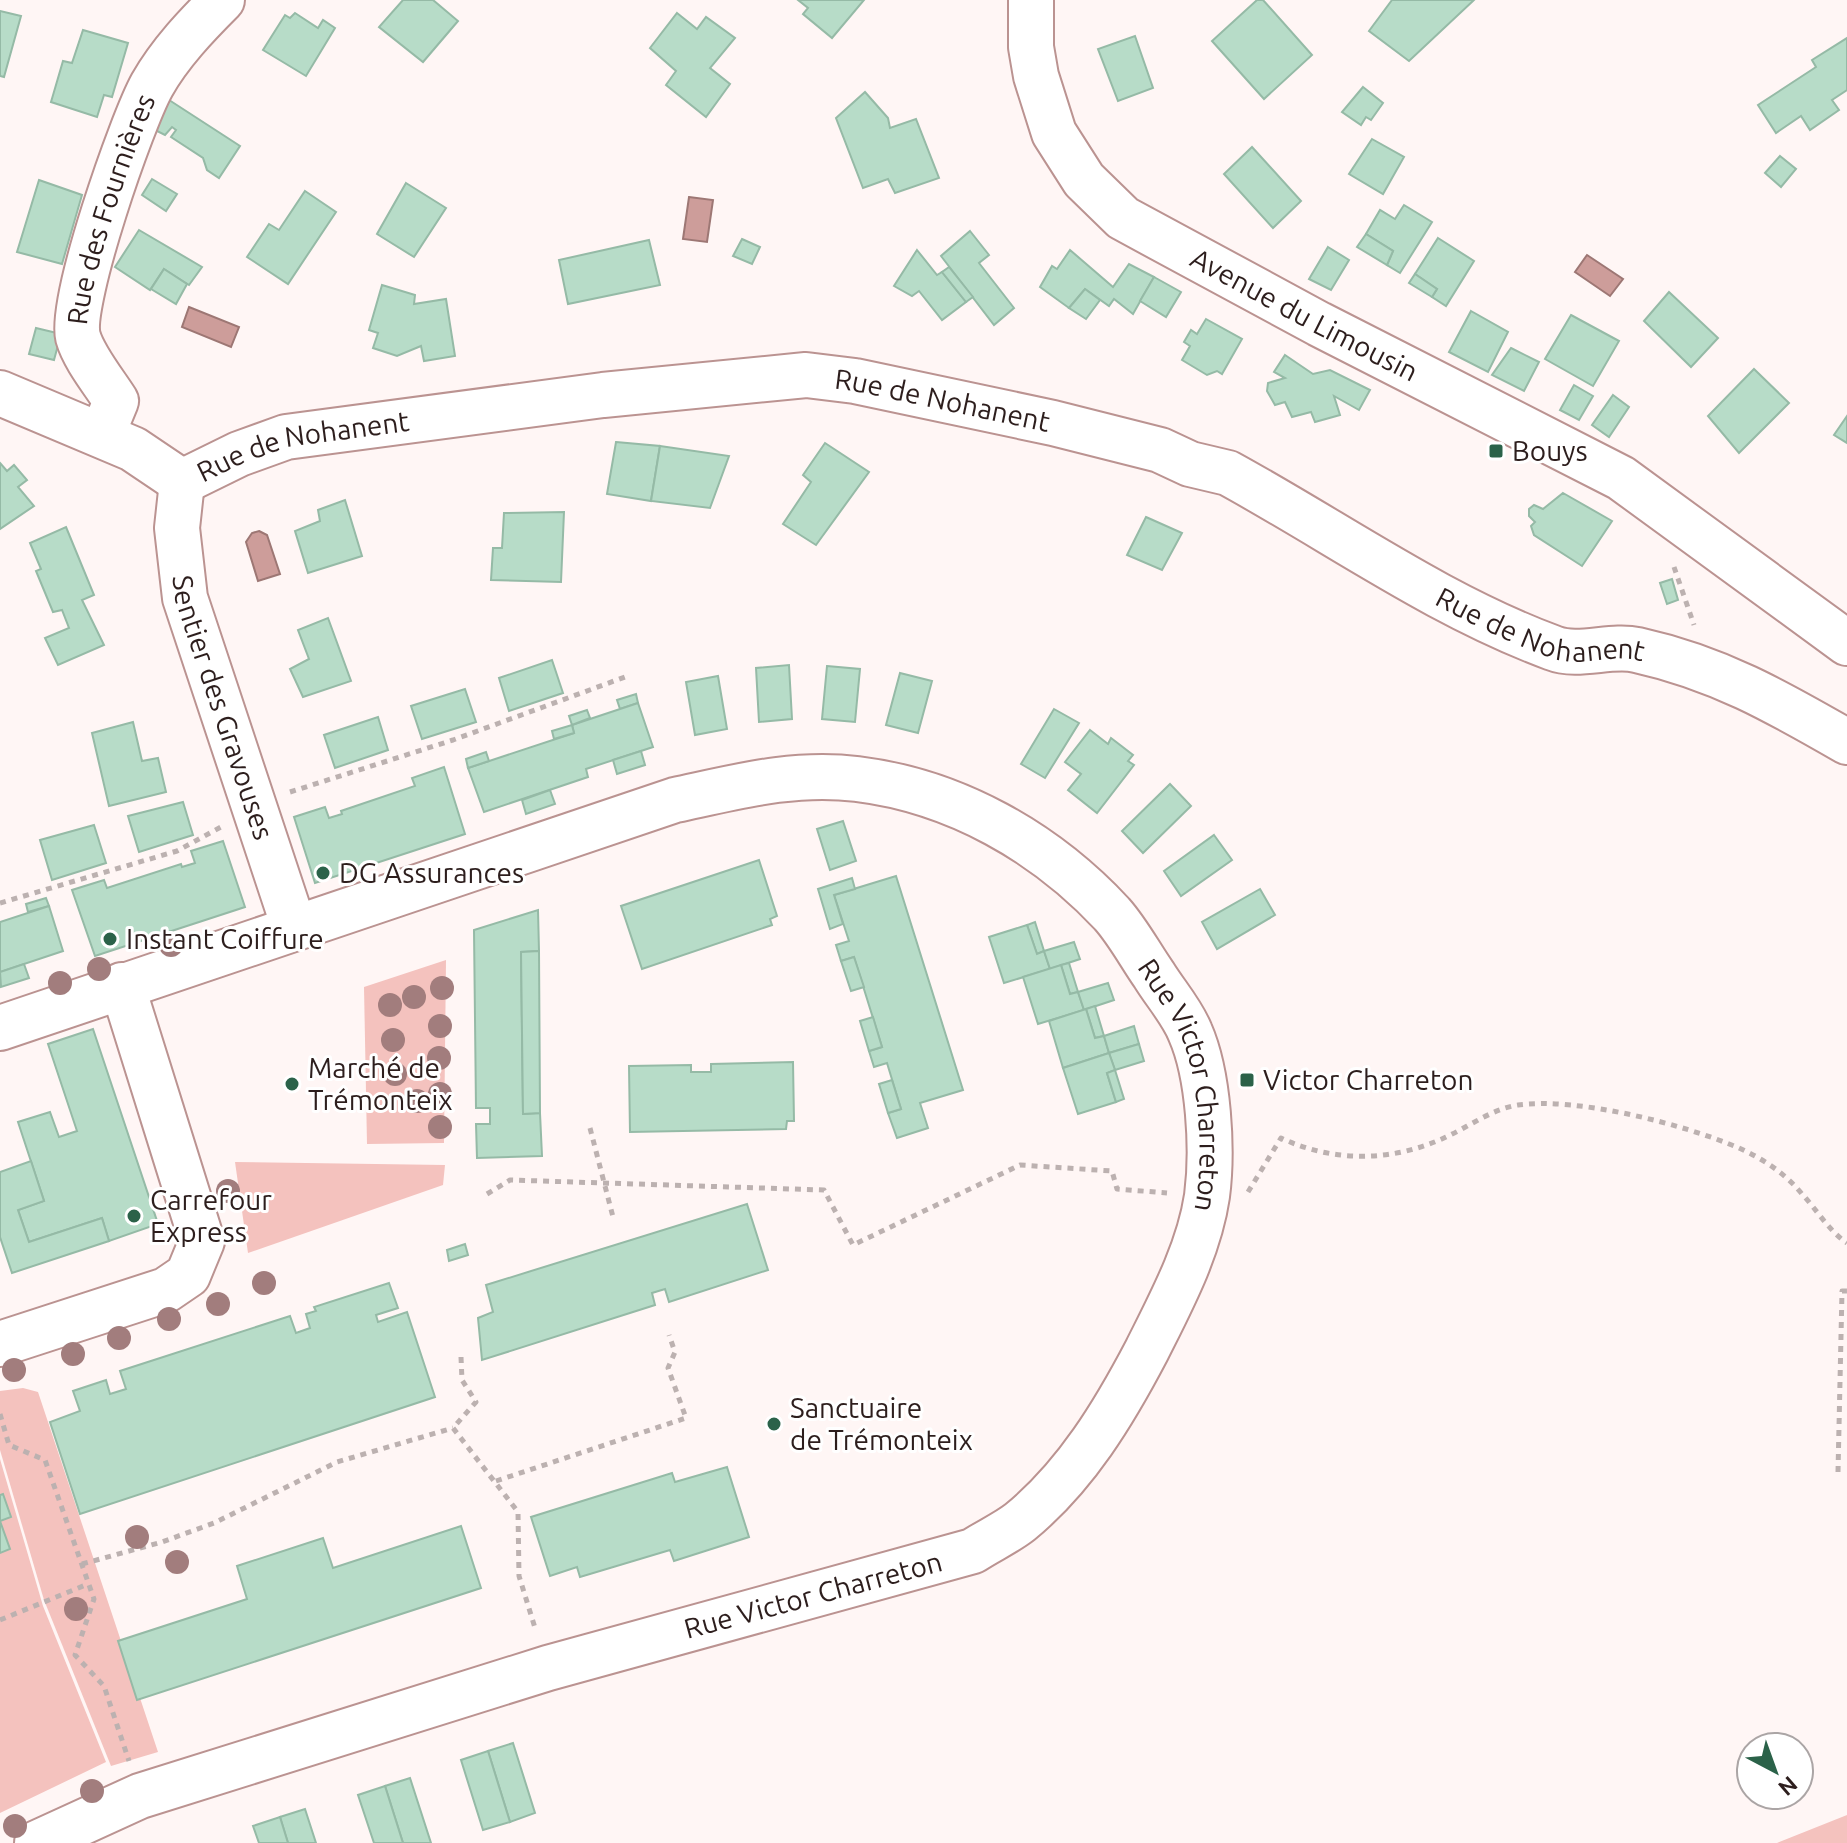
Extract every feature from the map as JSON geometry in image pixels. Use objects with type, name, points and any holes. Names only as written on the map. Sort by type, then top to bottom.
[{"type":"street","name":"Rue des Fournières","points":[[102,435],[116,401],[78,337],[78,316],[94,245],[130,131],[153,83],[193,29],[222,0]]},
{"type":"street","name":"Avenue du Limousin","points":[[1031,0],[1033,62],[1054,133],[1084,180],[1123,218],[1319,324],[1621,478],[1686,547],[1847,643]]},
{"type":"street","name":"Rue de Nohanent","points":[[0,393],[133,449],[182,482],[239,454],[286,437],[690,386],[806,375],[843,379],[1053,423],[1160,450],[1190,464],[1228,473],[1430,591],[1557,650],[1633,649],[1701,666],[1748,685],[1847,742]]},
{"type":"street","name":"Sentier des Gravouses","points":[[182,482],[177,528],[185,598],[294,927]]},
{"type":"street","name":"Rue Victor Charreton","points":[[0,1028],[675,800],[787,776],[858,779],[933,796],[1002,825],[1057,864],[1113,916],[1190,1032],[1210,1135],[1207,1197],[1180,1284],[1124,1394],[1090,1448],[1020,1522],[973,1551],[548,1668],[140,1796],[37,1843]]},
{"type":"street","points":[[0,1344],[166,1290],[188,1275],[202,1241],[122,985]]},
{"type":"path","points":[[1686,547],[1701,666]]},
{"type":"path","points":[[0,903],[177,851],[215,832],[255,804],[453,740],[625,677]]},
{"type":"path","points":[[590,1128],[613,1217]]},
{"type":"path","points":[[1838,1472],[1842,1291],[1847,1291]]},
{"type":"path","points":[[496,1481],[686,1418],[668,1368],[675,1352],[669,1335]]},
{"type":"path","points":[[82,1564],[162,1542],[214,1523],[337,1462],[453,1428],[476,1402],[462,1380],[461,1357]]},
{"type":"path","points":[[0,1414],[9,1445],[45,1460],[94,1599],[75,1655],[104,1686],[140,1796]]},
{"type":"path","points":[[453,1428],[518,1512],[519,1576],[548,1668]]},
{"type":"path","points":[[0,1620],[88,1584]]},
{"type":"shaded area","points":[[689,197],[713,200],[707,242],[683,239]]},
{"type":"shaded area","points":[[1587,255],[1623,279],[1610,296],[1575,272]]},
{"type":"shaded area","points":[[189,307],[239,327],[231,347],[182,327]]},
{"type":"shaded area","points":[[259,531],[267,535],[280,574],[258,581],[246,542],[252,533]]},
{"type":"shaded area","points":[[446,960],[444,1143],[367,1144],[364,987]]},
{"type":"shaded area","points":[[235,1162],[445,1165],[443,1185],[248,1253]]},
{"type":"shaded area","points":[[23,1388],[38,1392],[158,1752],[111,1766],[44,1600],[0,1450],[0,1391]]},
{"type":"shaded area","points":[[0,1459],[43,1606],[106,1762],[0,1813]]},
{"type":"shaded area","points":[[1847,1815],[1847,1843],[1777,1843]]},
{"type":"building","points":[[403,0],[433,0],[458,21],[423,62],[379,27]]},
{"type":"building","points":[[798,0],[864,0],[832,38],[803,14],[808,8]]},
{"type":"building","points":[[1257,0],[1263,0],[1312,55],[1264,99],[1212,41]]},
{"type":"building","points":[[1392,0],[1474,0],[1409,61],[1369,31]]},
{"type":"building","points":[[0,11],[21,16],[4,77],[0,76]]},
{"type":"building","points":[[295,13],[318,28],[323,20],[335,28],[306,76],[263,50],[285,15],[290,18]]},
{"type":"building","points":[[677,13],[697,29],[706,17],[735,38],[710,68],[730,84],[706,117],[666,85],[676,71],[650,48]]},
{"type":"building","points":[[83,30],[128,43],[112,97],[104,95],[97,117],[51,102],[63,61],[72,63]]},
{"type":"building","points":[[1135,36],[1153,88],[1118,101],[1098,49]]},
{"type":"building","points":[[1847,38],[1847,90],[1832,100],[1839,110],[1810,130],[1801,116],[1776,133],[1758,105],[1816,67],[1812,60]]},
{"type":"building","points":[[1363,87],[1383,103],[1371,120],[1366,117],[1361,125],[1342,112]]},
{"type":"building","points":[[865,92],[888,118],[890,128],[916,119],[939,178],[895,193],[888,179],[863,188],[836,118]]},
{"type":"building","points":[[166,98],[240,146],[219,178],[207,170],[203,158],[171,137],[176,130],[172,127],[165,135],[149,127]]},
{"type":"building","points":[[1372,139],[1404,157],[1383,194],[1349,174]]},
{"type":"building","points":[[1252,147],[1301,201],[1273,228],[1224,174]]},
{"type":"building","points":[[1780,156],[1796,169],[1781,187],[1765,173]]},
{"type":"building","points":[[152,179],[177,194],[166,211],[142,195]]},
{"type":"building","points":[[39,180],[82,195],[62,264],[17,252]]},
{"type":"building","points":[[406,183],[446,208],[414,257],[377,234]]},
{"type":"building","points":[[305,191],[336,212],[288,284],[247,257],[269,224],[279,230]]},
{"type":"building","points":[[1404,205],[1432,222],[1400,273],[1387,265],[1393,251],[1366,234],[1380,210],[1395,219]]},
{"type":"building","points":[[139,230],[202,267],[189,285],[164,269],[150,290],[115,267]]},
{"type":"building","points":[[970,231],[989,255],[979,263],[1014,308],[994,325],[941,256]]},
{"type":"building","points":[[1366,234],[1393,251],[1387,265],[1357,247]]},
{"type":"building","points":[[1438,238],[1474,261],[1446,306],[1432,297],[1437,289],[1415,274]]},
{"type":"building","points":[[742,239],[760,247],[752,264],[733,256]]},
{"type":"building","points":[[649,240],[660,285],[568,304],[559,260]]},
{"type":"building","points":[[1328,247],[1349,260],[1331,290],[1309,279]]},
{"type":"building","points":[[917,250],[937,275],[942,272],[966,302],[942,320],[919,291],[912,296],[894,286]]},
{"type":"building","points":[[1070,250],[1113,287],[1129,264],[1154,277],[1133,314],[1114,299],[1109,306],[1085,289],[1069,308],[1040,287],[1052,266],[1057,269]]},
{"type":"building","points":[[949,267],[973,297],[966,302],[942,272]]},
{"type":"building","points":[[164,269],[187,284],[176,304],[151,289]]},
{"type":"building","points":[[1415,274],[1437,289],[1432,297],[1409,283]]},
{"type":"building","points":[[1154,277],[1181,292],[1166,317],[1140,301]]},
{"type":"building","points":[[382,285],[415,295],[414,304],[446,299],[455,356],[424,361],[421,346],[397,356],[373,348],[378,333],[369,330]]},
{"type":"building","points":[[1085,289],[1100,300],[1086,319],[1069,308]]},
{"type":"building","points":[[1669,292],[1718,338],[1691,367],[1644,321]]},
{"type":"building","points":[[1471,311],[1508,332],[1488,372],[1449,352]]},
{"type":"building","points":[[1571,315],[1619,341],[1593,386],[1545,359]]},
{"type":"building","points":[[1206,319],[1242,339],[1222,374],[1217,371],[1207,375],[1182,360],[1190,346],[1184,342],[1191,330],[1197,334]]},
{"type":"building","points":[[36,328],[61,334],[54,360],[29,354]]},
{"type":"building","points":[[1511,348],[1539,362],[1524,391],[1492,375]]},
{"type":"building","points":[[1285,355],[1313,374],[1330,370],[1370,390],[1359,410],[1334,396],[1340,415],[1315,422],[1311,412],[1292,417],[1285,402],[1275,405],[1267,391],[1268,383],[1285,378],[1274,372]]},
{"type":"building","points":[[1754,369],[1789,403],[1739,453],[1708,416]]},
{"type":"building","points":[[1574,385],[1593,396],[1579,420],[1560,410]]},
{"type":"building","points":[[1613,395],[1629,407],[1609,437],[1592,425]]},
{"type":"building","points":[[1847,416],[1847,443],[1834,435]]},
{"type":"building","points":[[616,442],[660,446],[651,501],[607,494]]},
{"type":"building","points":[[825,443],[869,472],[816,545],[783,524],[811,482],[803,475]]},
{"type":"building","points":[[660,446],[729,456],[710,508],[651,501]]},
{"type":"building","points":[[0,463],[7,471],[14,465],[27,480],[18,487],[34,506],[0,529]]},
{"type":"building","points":[[1563,493],[1612,521],[1582,566],[1534,535],[1531,526],[1535,522],[1529,516],[1529,509],[1534,505],[1543,509]]},
{"type":"building","points":[[345,500],[362,556],[308,573],[295,531],[320,521],[318,510]]},
{"type":"building","points":[[564,512],[561,582],[491,580],[493,548],[502,548],[504,513]]},
{"type":"building","points":[[1146,517],[1182,533],[1162,570],[1127,555]]},
{"type":"building","points":[[66,527],[94,595],[82,600],[104,645],[58,665],[45,638],[69,628],[62,610],[53,612],[36,571],[41,569],[30,543]]},
{"type":"building","points":[[1672,579],[1678,600],[1667,604],[1660,583]]},
{"type":"building","points":[[328,618],[351,681],[303,697],[290,669],[309,659],[298,630]]},
{"type":"building","points":[[552,660],[563,693],[509,711],[499,678]]},
{"type":"building","points":[[789,665],[792,719],[759,722],[756,668]]},
{"type":"building","points":[[827,666],[860,669],[855,722],[822,719]]},
{"type":"building","points":[[900,673],[932,681],[918,733],[886,725]]},
{"type":"building","points":[[718,676],[727,729],[695,735],[686,682]]},
{"type":"building","points":[[465,689],[476,722],[422,739],[411,706]]},
{"type":"building","points":[[636,694],[638,703],[620,709],[617,700]]},
{"type":"building","points":[[638,703],[653,747],[586,769],[588,777],[484,812],[468,768],[574,733],[572,725]]},
{"type":"building","points":[[1054,709],[1079,723],[1045,778],[1021,764]]},
{"type":"building","points":[[587,710],[590,718],[572,725],[569,716]]},
{"type":"building","points":[[378,717],[388,750],[335,768],[324,735]]},
{"type":"building","points":[[133,722],[142,761],[158,758],[166,792],[109,806],[92,733]]},
{"type":"building","points":[[572,725],[574,733],[554,739],[552,731]]},
{"type":"building","points":[[1090,730],[1108,744],[1111,738],[1133,755],[1128,761],[1134,765],[1097,813],[1068,790],[1081,774],[1065,762]]},
{"type":"building","points":[[641,751],[645,765],[617,774],[613,760]]},
{"type":"building","points":[[486,752],[489,761],[468,768],[466,759]]},
{"type":"building","points":[[444,767],[465,834],[315,883],[294,817],[325,807],[329,818],[342,814],[341,811],[415,786],[412,778]]},
{"type":"building","points":[[1170,784],[1191,806],[1143,853],[1122,831]]},
{"type":"building","points":[[550,790],[555,804],[526,814],[522,800]]},
{"type":"building","points":[[183,802],[193,835],[139,852],[128,816]]},
{"type":"building","points":[[843,821],[856,861],[830,870],[817,829]]},
{"type":"building","points":[[94,825],[106,863],[52,880],[40,840]]},
{"type":"building","points":[[1214,835],[1232,860],[1181,896],[1164,871]]},
{"type":"building","points":[[223,841],[245,907],[95,956],[72,890],[104,880],[107,888],[181,864],[182,867],[195,863],[191,851]]},
{"type":"building","points":[[759,860],[777,916],[770,919],[772,925],[642,969],[621,906]]},
{"type":"building","points":[[896,876],[963,1090],[920,1103],[928,1128],[897,1138],[888,1113],[901,1109],[887,1063],[874,1067],[869,1051],[882,1047],[854,957],[841,961],[836,945],[849,941],[834,895]]},
{"type":"building","points":[[852,878],[855,889],[834,895],[843,924],[830,929],[818,889]]},
{"type":"building","points":[[1260,889],[1275,915],[1217,949],[1202,922]]},
{"type":"building","points":[[46,898],[49,906],[28,912],[26,904]]},
{"type":"building","points":[[49,906],[63,951],[0,972],[0,922]]},
{"type":"building","points":[[538,910],[539,951],[521,952],[523,1114],[540,1113],[542,1156],[477,1158],[476,1124],[490,1124],[490,1108],[476,1108],[474,930]]},
{"type":"building","points":[[1035,922],[1044,951],[1037,954],[1027,925]]},
{"type":"building","points":[[1027,925],[1037,954],[1044,951],[1050,969],[1004,983],[989,937]]},
{"type":"building","points":[[1074,942],[1080,959],[1050,969],[1044,951]]},
{"type":"building","points":[[539,951],[540,1113],[523,1114],[521,952]]},
{"type":"building","points":[[854,957],[864,987],[851,991],[841,961]]},
{"type":"building","points":[[1069,963],[1078,992],[1070,994],[1061,965]]},
{"type":"building","points":[[24,964],[29,978],[1,987],[0,972]]},
{"type":"building","points":[[1061,965],[1070,994],[1078,992],[1084,1010],[1038,1024],[1023,977]]},
{"type":"building","points":[[1108,983],[1114,1000],[1084,1010],[1078,992]]},
{"type":"building","points":[[1095,1006],[1104,1036],[1095,1038],[1086,1009]]},
{"type":"building","points":[[1086,1009],[1095,1038],[1104,1036],[1109,1053],[1063,1068],[1049,1021]]},
{"type":"building","points":[[873,1017],[882,1047],[869,1051],[860,1021]]},
{"type":"building","points":[[1134,1026],[1139,1044],[1109,1053],[1104,1036]]},
{"type":"building","points":[[93,1029],[158,1224],[109,1241],[102,1218],[29,1242],[18,1210],[44,1201],[18,1122],[50,1112],[59,1137],[77,1131],[48,1044]]},
{"type":"building","points":[[1139,1044],[1144,1061],[1115,1070],[1109,1053]]},
{"type":"building","points":[[1109,1053],[1115,1070],[1107,1073],[1116,1102],[1078,1114],[1063,1068]]},
{"type":"building","points":[[793,1062],[794,1121],[787,1121],[786,1129],[630,1132],[629,1066],[691,1065],[691,1072],[711,1072],[711,1064]]},
{"type":"building","points":[[1115,1070],[1124,1099],[1116,1102],[1107,1073]]},
{"type":"building","points":[[892,1080],[901,1109],[888,1113],[879,1084]]},
{"type":"building","points":[[31,1161],[44,1201],[18,1210],[29,1242],[102,1218],[109,1241],[12,1273],[0,1237],[0,1172]]},
{"type":"building","points":[[747,1204],[768,1270],[669,1302],[665,1289],[652,1293],[655,1305],[482,1360],[478,1318],[493,1312],[486,1285]]},
{"type":"building","points":[[465,1244],[468,1255],[449,1261],[447,1250]]},
{"type":"building","points":[[389,1283],[398,1308],[376,1315],[378,1322],[407,1312],[435,1397],[80,1514],[50,1422],[80,1411],[73,1391],[106,1380],[110,1394],[126,1389],[120,1371],[290,1316],[296,1333],[310,1328],[306,1314],[316,1311],[314,1307]]},
{"type":"building","points":[[727,1467],[749,1537],[674,1561],[670,1550],[580,1577],[577,1567],[550,1576],[531,1517],[672,1473],[675,1482]]},
{"type":"building","points":[[3,1494],[11,1517],[0,1521],[0,1495]]},
{"type":"building","points":[[0,1521],[10,1549],[0,1553]]},
{"type":"building","points":[[461,1526],[481,1588],[137,1700],[118,1641],[247,1599],[237,1566],[323,1538],[333,1568]]},
{"type":"building","points":[[513,1743],[535,1813],[510,1822],[488,1751]]},
{"type":"building","points":[[488,1751],[510,1822],[483,1830],[461,1760]]},
{"type":"building","points":[[410,1778],[431,1843],[403,1843],[385,1786]]},
{"type":"building","points":[[385,1786],[403,1843],[374,1843],[358,1795]]},
{"type":"building","points":[[305,1809],[316,1843],[288,1843],[280,1817]]},
{"type":"building","points":[[280,1817],[288,1843],[259,1843],[253,1826]]},
{"type":"place","name":"Bouys","points":[[1496,451]]},
{"type":"place","name":"DG Assurances","points":[[323,873]]},
{"type":"place","name":"Instant Coiffure","points":[[110,939]]},
{"type":"place","name":"Victor Charreton","points":[[1247,1080]]},
{"type":"place","name":"Marché de Trémonteix","points":[[292,1084]]},
{"type":"place","name":"Carrefour Express","points":[[134,1216]]},
{"type":"place","name":"Sanctuaire de Trémonteix","points":[[774,1424]]}]
